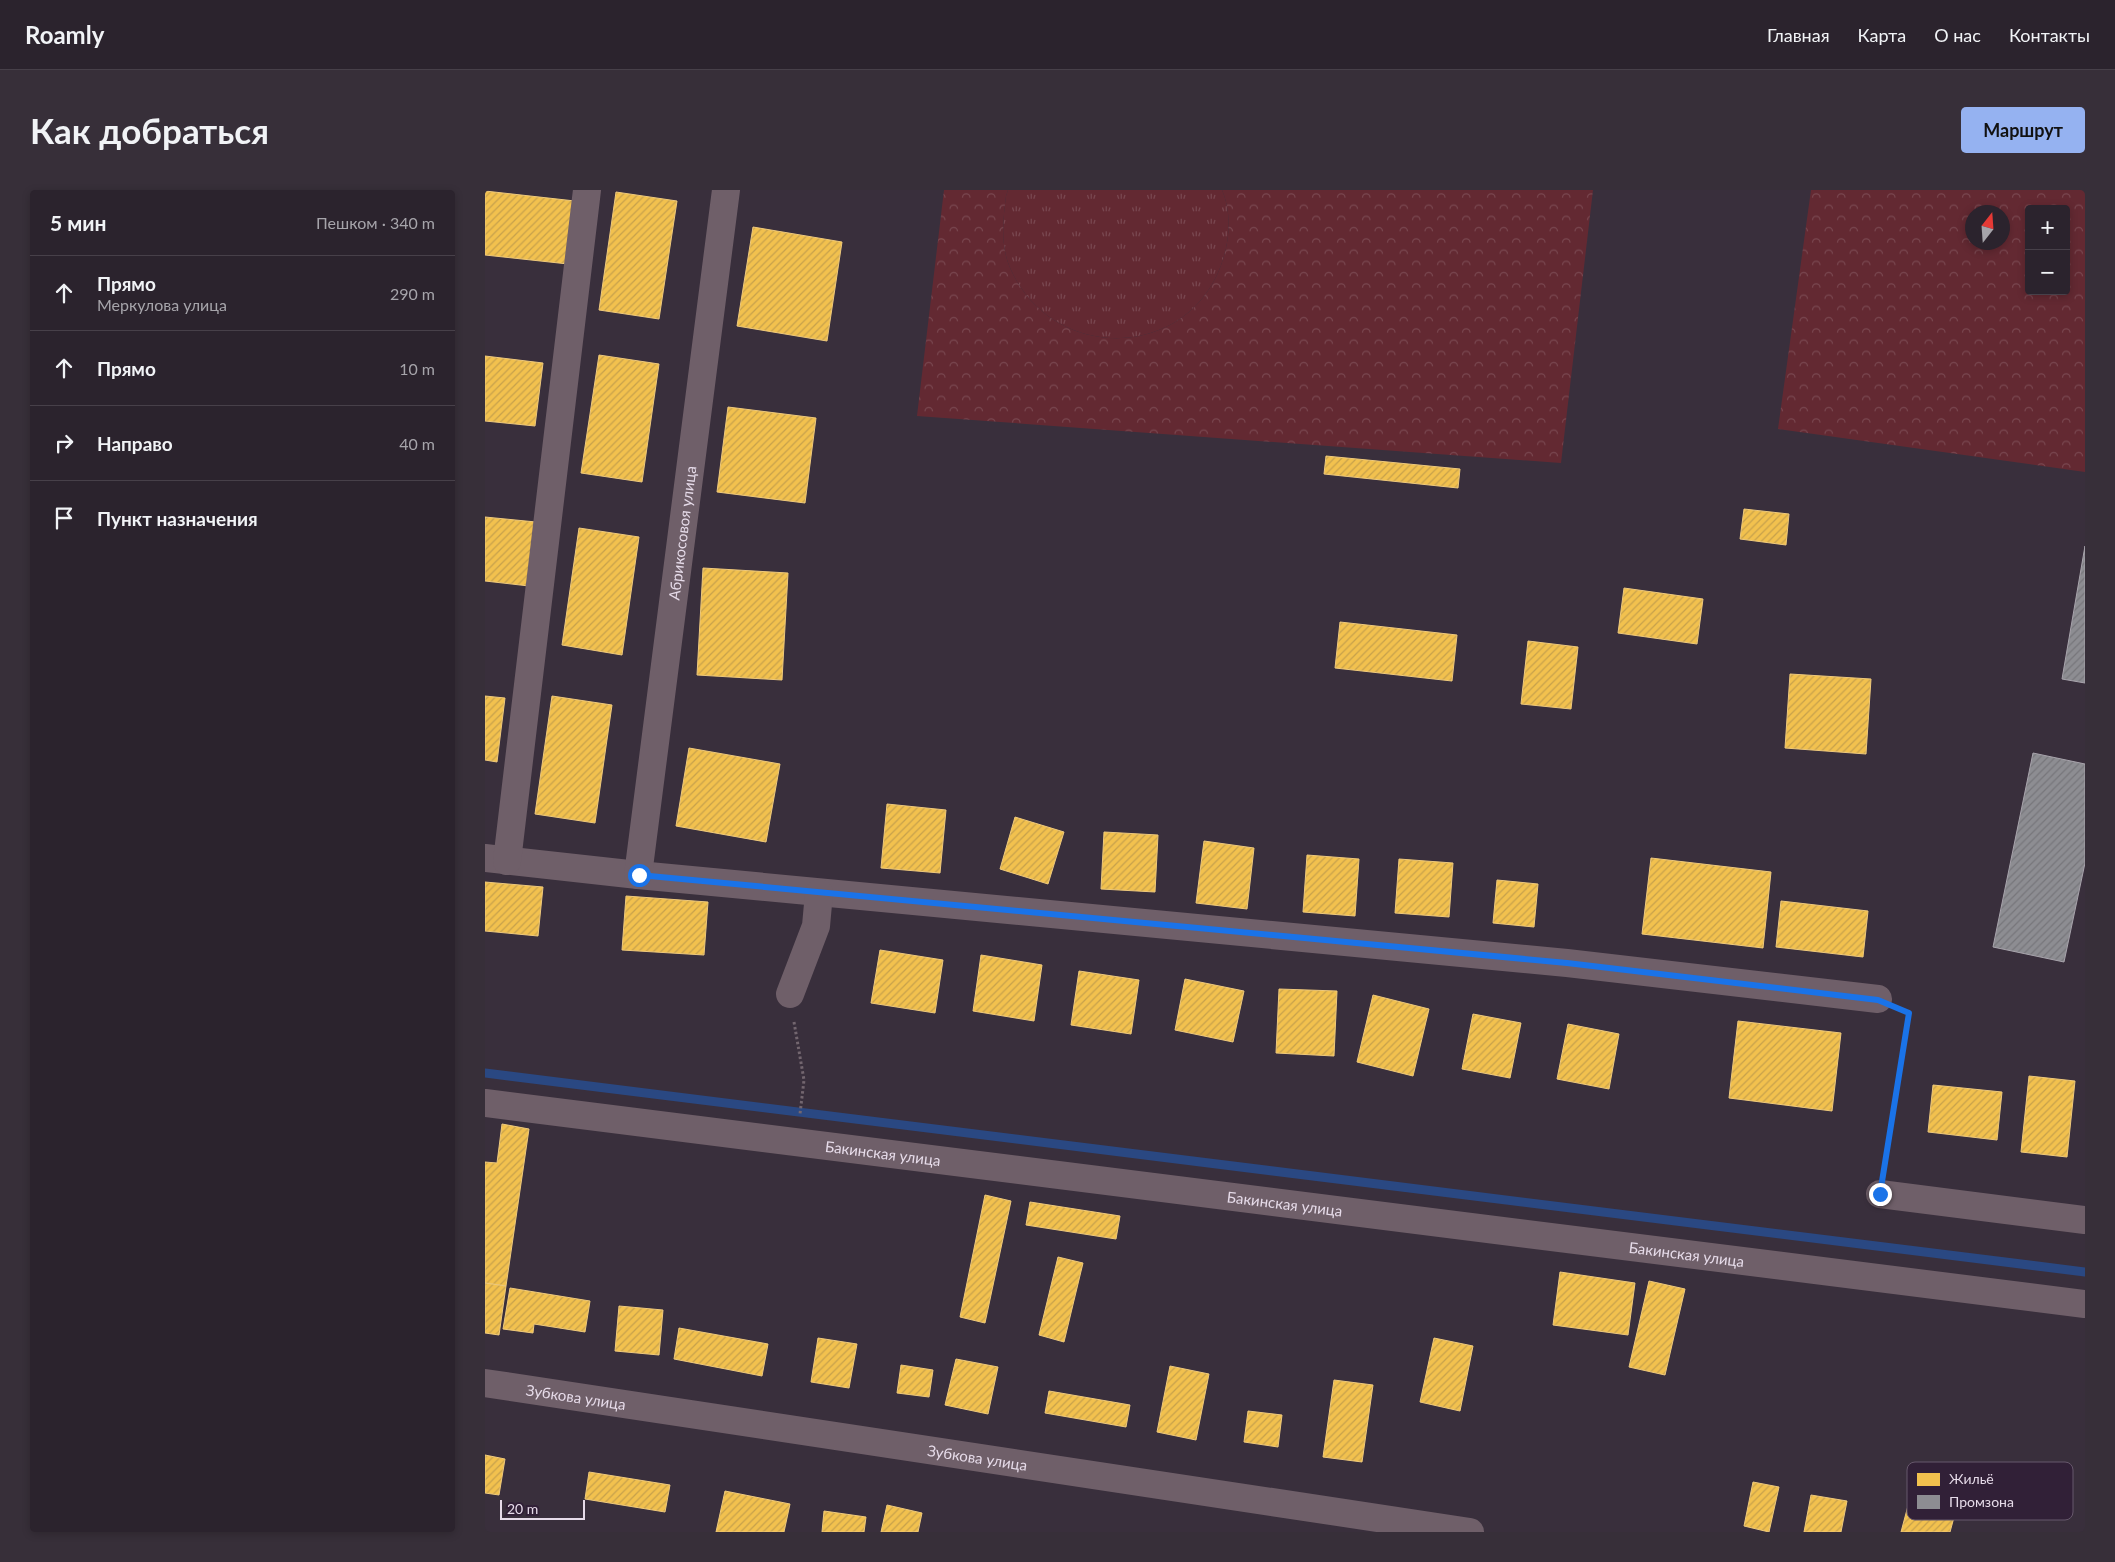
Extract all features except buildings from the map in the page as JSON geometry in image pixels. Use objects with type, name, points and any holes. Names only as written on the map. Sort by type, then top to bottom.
[{"type":"street","points":[[587,190],[496,859],[639,875],[1567,963],[1878,1000]]},
{"type":"street","name":"Абрикосовоя улица","points":[[639,875],[726,190]]},
{"type":"street","points":[[790,994],[816,926],[819,892]]},
{"type":"street","name":"Бакинская улица","points":[[485,1104],[2085,1304]]},
{"type":"street","points":[[1880,1194],[2085,1220]]},
{"type":"street","name":"Зубкова улица","points":[[485,1383],[1470,1532]]},
{"type":"path","points":[[790,994],[804,1080]]},
{"type":"path","points":[[1878,1000],[1909,1013],[1880,1194]]},
{"type":"green space","points":[[944,190],[1008,190],[1003,224],[1005,252],[1011,270],[1032,301],[1059,323],[1090,335],[1123,338],[1155,331],[1185,316],[1208,290],[1224,256],[1227,240],[1229,223],[1227,206],[1222,190],[1593,190],[1561,463],[917,416]]},
{"type":"green space","points":[[1008,190],[1222,190],[1227,206],[1229,223],[1224,256],[1208,290],[1185,316],[1155,331],[1123,338],[1090,335],[1059,323],[1032,301],[1011,270],[1005,252],[1003,233]]},
{"type":"green space","points":[[1811,190],[2085,190],[2085,472],[1778,429]]},
{"type":"waterway","points":[[485,1073],[2085,1272]]},
{"type":"route","points":[[639,875],[1567,963],[1878,1000],[1909,1013],[1880,1194]]}]
